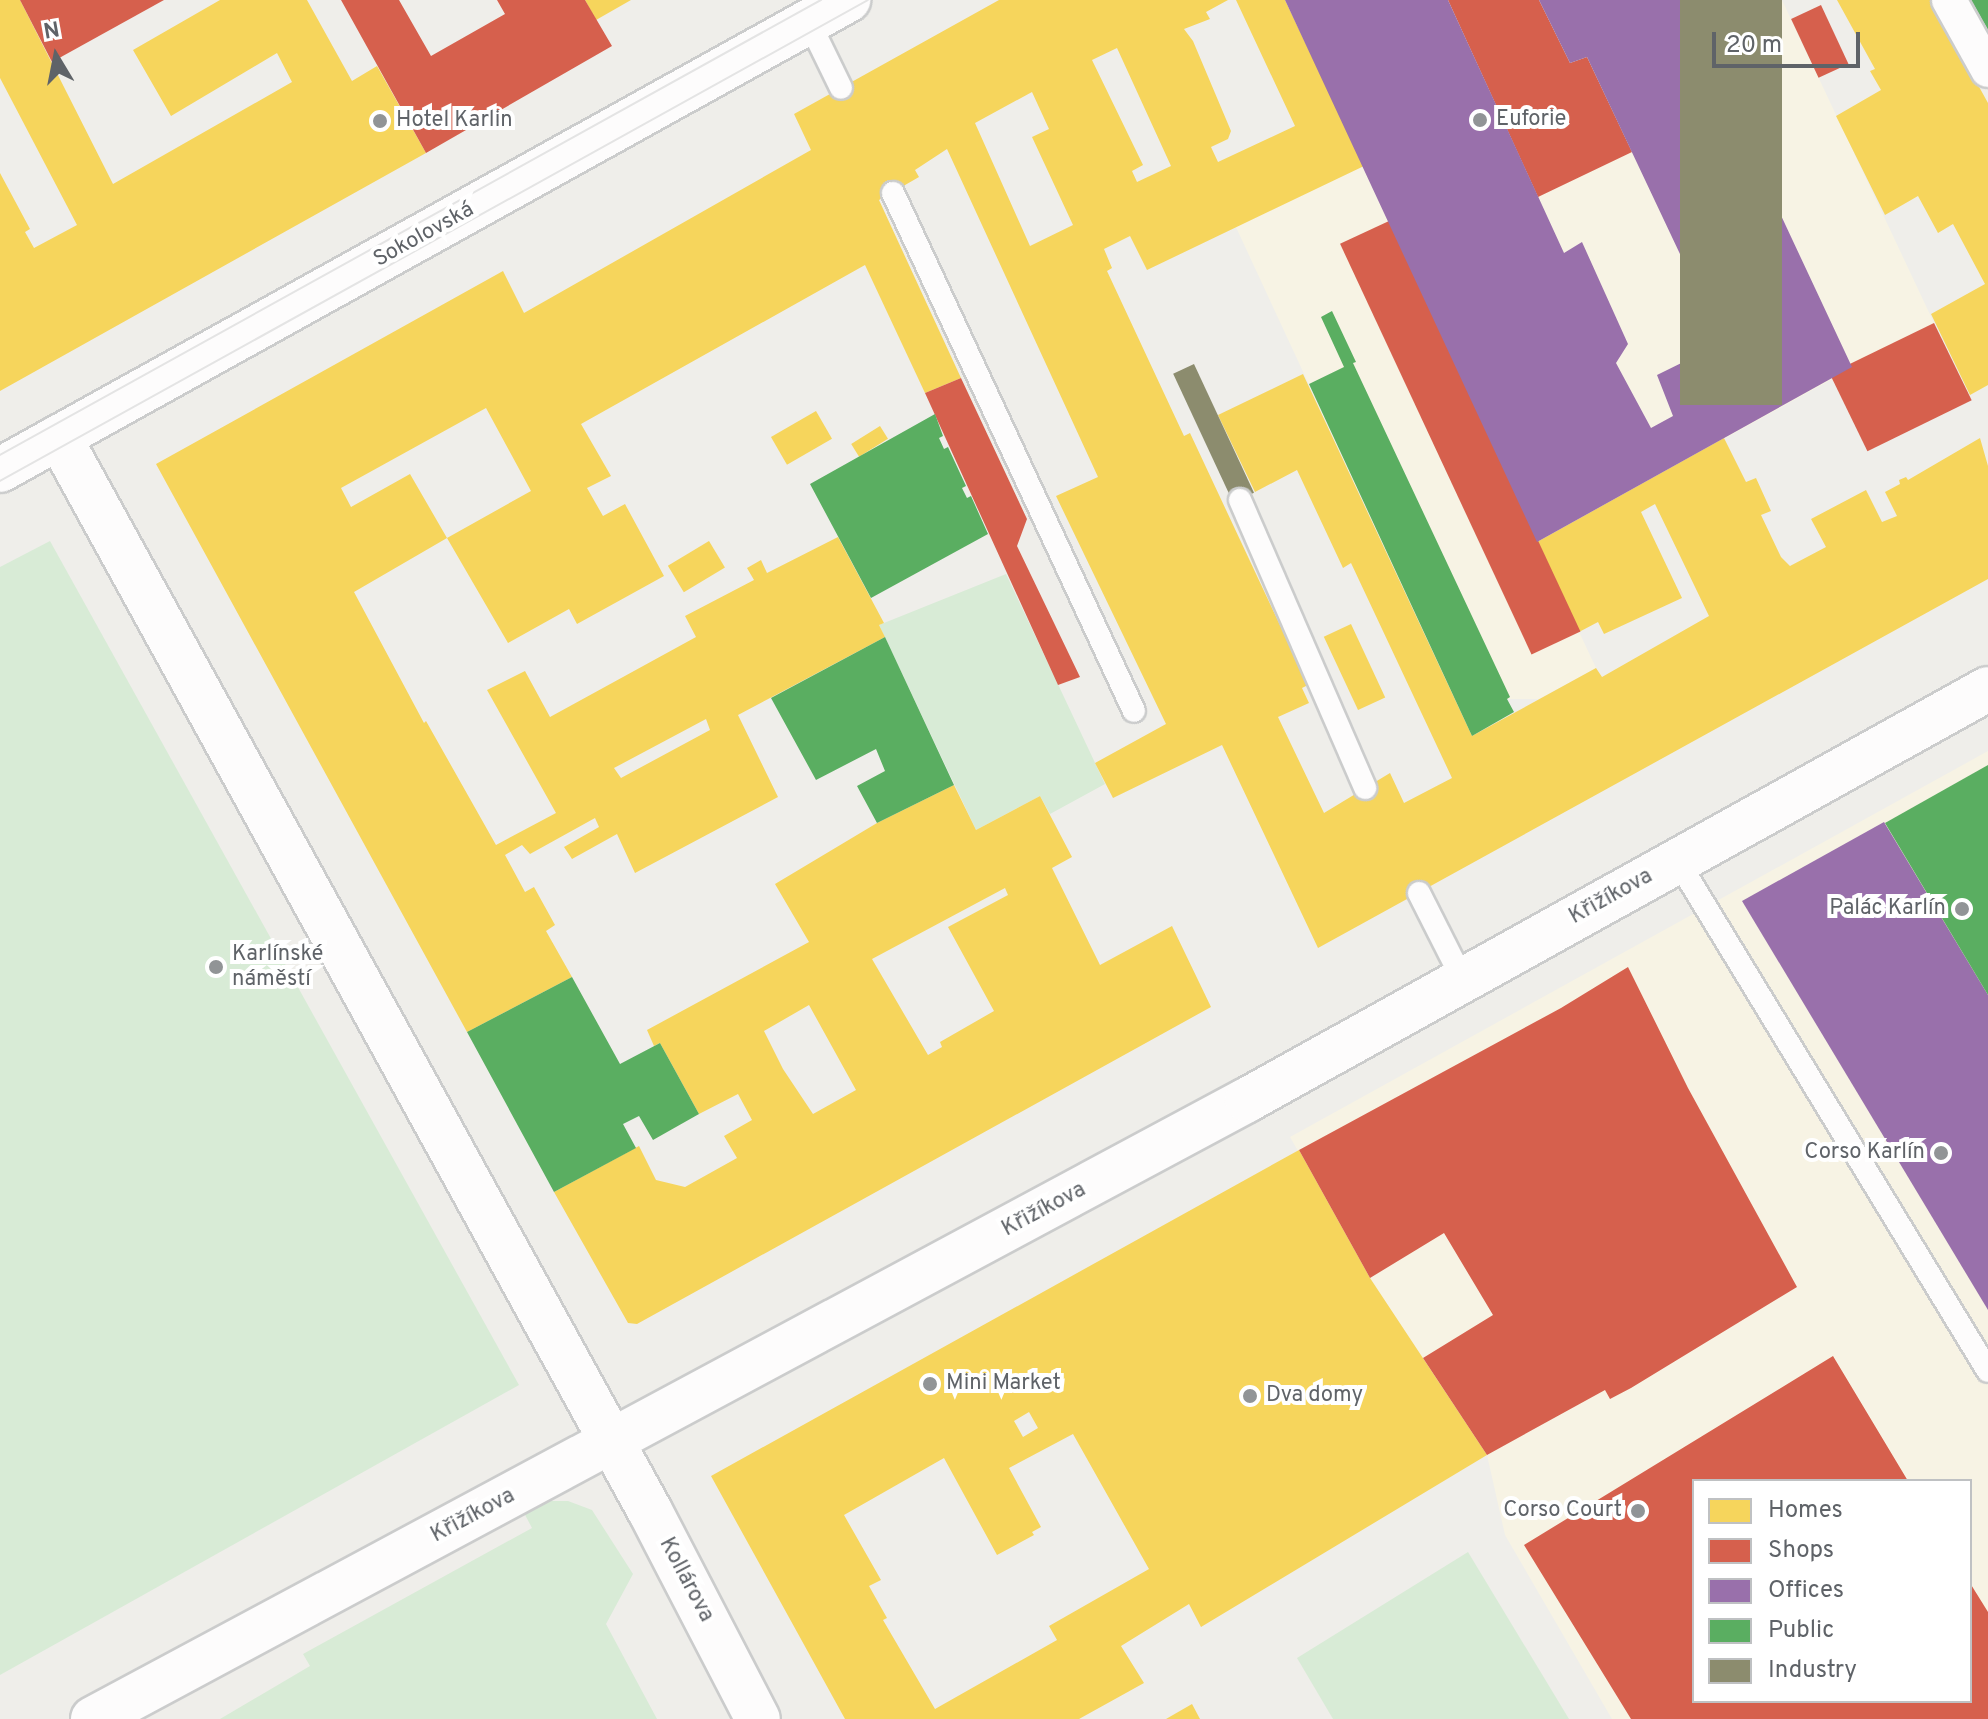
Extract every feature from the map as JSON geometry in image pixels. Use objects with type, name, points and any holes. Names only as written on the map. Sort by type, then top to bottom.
[{"type":"street","name":"Sokolovská","points":[[0,470],[848,0]]},
{"type":"street","points":[[1949,0],[1988,70]]},
{"type":"street","points":[[59,437],[611,1443]]},
{"type":"street","name":"Křižíkova","points":[[93,1719],[1247,1100],[1988,689]]},
{"type":"street","name":"Kollárova","points":[[611,1443],[758,1719]]},
{"type":"lane","points":[[809,22],[841,88]]},
{"type":"lane","points":[[893,193],[1134,711]]},
{"type":"lane","points":[[1240,500],[1365,788]]},
{"type":"lane","points":[[1677,860],[1988,1371]]},
{"type":"lane","points":[[1419,893],[1463,980]]},
{"type":"shaded area","points":[[1285,0],[1782,0],[1934,323],[1537,542],[1596,668],[1539,699],[1507,699],[1472,736],[1235,225],[1364,166]]},
{"type":"shaded area","points":[[1988,751],[1988,1719],[1612,1719],[1505,1535],[1487,1455],[1370,1278],[1290,1137]]},
{"type":"green space","points":[[50,541],[519,1385],[0,1675],[0,567]]},
{"type":"green space","points":[[1006,574],[1105,784],[1050,814],[1040,796],[976,830],[879,625]]},
{"type":"green space","points":[[551,1501],[568,1501],[592,1510],[633,1574],[606,1624],[657,1719],[220,1719],[310,1666],[303,1654],[532,1528],[523,1511]]},
{"type":"green space","points":[[1468,1552],[1569,1719],[1333,1719],[1297,1658]]},
{"type":"building: Homes","points":[[0,0],[20,0],[113,184],[292,82],[277,53],[171,116],[133,50],[220,0],[307,0],[352,81],[377,66],[426,153],[0,391],[0,173],[30,229],[25,232],[34,248],[77,225],[0,78]]},
{"type":"building: Homes","points":[[585,0],[631,0],[596,20]]},
{"type":"building: Homes","points":[[999,0],[1228,0],[1206,12],[1210,19],[1184,29],[1193,41],[1231,131],[1228,139],[1211,147],[1218,162],[1295,126],[1236,0],[1285,0],[1364,166],[1147,270],[1130,236],[1104,249],[1112,268],[1107,271],[1184,436],[1190,433],[1308,685],[1302,688],[1309,703],[1278,717],[1324,813],[1390,773],[1404,803],[1452,778],[1351,563],[1343,568],[1297,470],[1255,492],[1218,415],[1303,374],[1472,736],[1596,668],[1602,677],[1709,616],[1655,504],[1641,512],[1682,598],[1604,634],[1598,622],[1579,632],[1537,542],[1724,438],[1746,482],[1756,478],[1771,511],[1761,515],[1781,557],[1790,566],[1826,547],[1811,519],[1866,490],[1882,522],[1897,516],[1885,492],[1900,484],[1899,480],[1906,477],[1908,480],[1980,438],[1988,466],[1988,579],[1318,948],[1222,745],[1113,798],[1095,763],[1166,724],[1056,496],[1098,477],[947,149],[915,170],[919,177],[879,200],[961,378],[925,393],[865,265],[581,424],[611,476],[587,488],[603,516],[625,504],[664,576],[577,624],[569,609],[508,643],[447,538],[354,592],[424,723],[426,721],[496,845],[556,813],[487,690],[525,671],[550,717],[696,637],[685,616],[754,580],[747,568],[761,560],[767,573],[838,537],[884,623],[879,625],[885,637],[738,715],[778,797],[635,873],[617,834],[572,859],[564,847],[599,827],[595,818],[530,854],[522,845],[505,855],[525,892],[534,887],[555,925],[546,931],[572,977],[467,1032],[156,464],[503,271],[524,313],[811,150],[794,114]],"holes":[[[1117,48],[1171,166],[1137,182],[1132,171],[1143,165],[1092,60]],[[1032,92],[1049,129],[1032,137],[1073,225],[1030,246],[975,123]],[[486,408],[531,491],[447,538],[410,474],[351,507],[341,488]],[[706,719],[710,730],[621,778],[614,768]]]},
{"type":"building: Homes","points":[[1837,0],[1931,0],[1988,103],[1988,385],[1970,395],[1931,314],[1985,284],[1953,224],[1938,233],[1918,196],[1885,215],[1836,116],[1881,90],[1870,71],[1875,69]]},
{"type":"building: Homes","points":[[816,411],[832,439],[787,465],[771,437]]},
{"type":"building: Homes","points":[[880,426],[888,439],[859,457],[851,444]]},
{"type":"building: Homes","points":[[709,541],[725,568],[684,592],[668,566]]},
{"type":"building: Homes","points":[[1351,624],[1385,697],[1358,710],[1324,637]]},
{"type":"building: Homes","points":[[954,785],[976,830],[1040,796],[1072,857],[1052,868],[1100,965],[1172,926],[1211,1007],[637,1324],[628,1323],[554,1192],[639,1146],[656,1180],[685,1187],[737,1158],[724,1136],[752,1120],[738,1094],[699,1114],[660,1043],[654,1046],[647,1030],[809,942],[775,884],[877,823]],"holes":[[[1005,888],[1008,895],[948,927],[994,1011],[940,1042],[942,1047],[928,1055],[872,959]],[[809,1005],[856,1090],[813,1114],[783,1069],[764,1031]]]},
{"type":"building: Homes","name":"Dva domy","points":[[1299,1150],[1370,1278],[1487,1455],[1201,1627],[1189,1604],[1121,1646],[1144,1683],[1079,1719],[845,1719],[711,1476]],"holes":[[[1029,1412],[1038,1428],[1023,1437],[1014,1421]],[[1073,1434],[1149,1569],[1049,1626],[1057,1640],[935,1709],[883,1620],[887,1618],[869,1586],[881,1580],[844,1515],[944,1458],[997,1555],[1034,1535],[1032,1532],[1041,1527],[1009,1468]]]},
{"type":"building: Homes","points":[[1192,1704],[1200,1719],[1166,1719]]},
{"type":"building: Shops","points":[[20,0],[164,0],[52,62]]},
{"type":"building: Shops","points":[[341,0],[399,0],[431,56],[505,14],[497,0],[585,0],[612,46],[426,153]]},
{"type":"building: Shops","points":[[1448,0],[1539,0],[1570,63],[1587,57],[1632,152],[1538,197]]},
{"type":"building: Shops","points":[[1821,5],[1848,64],[1819,78],[1791,19]]},
{"type":"building: Shops","points":[[1389,221],[1580,632],[1532,654],[1340,244]]},
{"type":"building: Shops","points":[[1934,323],[1972,400],[1867,451],[1830,374]]},
{"type":"building: Shops","points":[[961,378],[1027,519],[1017,546],[1080,677],[1058,685],[925,393]]},
{"type":"building: Shops","points":[[1628,967],[1688,1088],[1797,1287],[1631,1388],[1610,1399],[1605,1390],[1487,1455],[1423,1358],[1493,1315],[1444,1233],[1370,1278],[1299,1150],[1561,1008]]},
{"type":"building: Shops","name":"Corso Court","points":[[1833,1356],[1907,1479],[1692,1479],[1692,1703],[1972,1703],[1972,1586],[1988,1612],[1988,1719],[1631,1719],[1524,1545]]},
{"type":"building: Offices","points":[[1285,0],[1448,0],[1564,253],[1582,242],[1628,344],[1616,363],[1651,428],[1673,416],[1657,375],[1722,343],[1587,57],[1570,63],[1539,0],[1680,0],[1852,367],[1537,542]]},
{"type":"building: Offices","name":"Corso Karlín","points":[[1884,822],[1988,995],[1988,1310],[1742,901]]},
{"type":"building: Public","points":[[1971,0],[1988,0],[1988,30]]},
{"type":"building: Public","points":[[1332,311],[1356,362],[1353,363],[1510,697],[1507,699],[1514,712],[1472,736],[1309,384],[1344,367],[1321,317]]},
{"type":"building: Public","points":[[935,414],[943,436],[939,438],[944,449],[948,447],[966,486],[962,488],[967,498],[971,496],[988,534],[871,598],[810,484]]},
{"type":"building: Public","points":[[885,637],[954,785],[877,823],[857,786],[885,771],[876,749],[816,780],[771,698]]},
{"type":"building: Public","name":"Palác Karlín","points":[[1988,765],[1988,995],[1885,823]]},
{"type":"building: Public","points":[[572,977],[620,1064],[660,1043],[699,1114],[653,1140],[639,1116],[623,1124],[636,1148],[554,1192],[467,1032]]},
{"type":"building: Industry","points":[[1680,0],[1782,0],[1782,405],[1680,405]]},
{"type":"building: Industry","points":[[1194,364],[1254,493],[1233,502],[1173,374]]},
{"type":"tram line","points":[[0,455],[821,0]]},
{"type":"tram line","points":[[0,481],[868,0]]},
{"type":"place","name":"Euforie","points":[[1480,120]]},
{"type":"place","name":"Hotel Karlin","points":[[380,121]]},
{"type":"place","name":"Palác Karlín","points":[[1962,909]]},
{"type":"place","name":"Karlínské náměstí","points":[[216,967]]},
{"type":"place","name":"Corso Karlín","points":[[1941,1153]]},
{"type":"place","name":"Mini Market","points":[[930,1384]]},
{"type":"place","name":"Dva domy","points":[[1250,1396]]},
{"type":"place","name":"Corso Court","points":[[1638,1511]]}]
